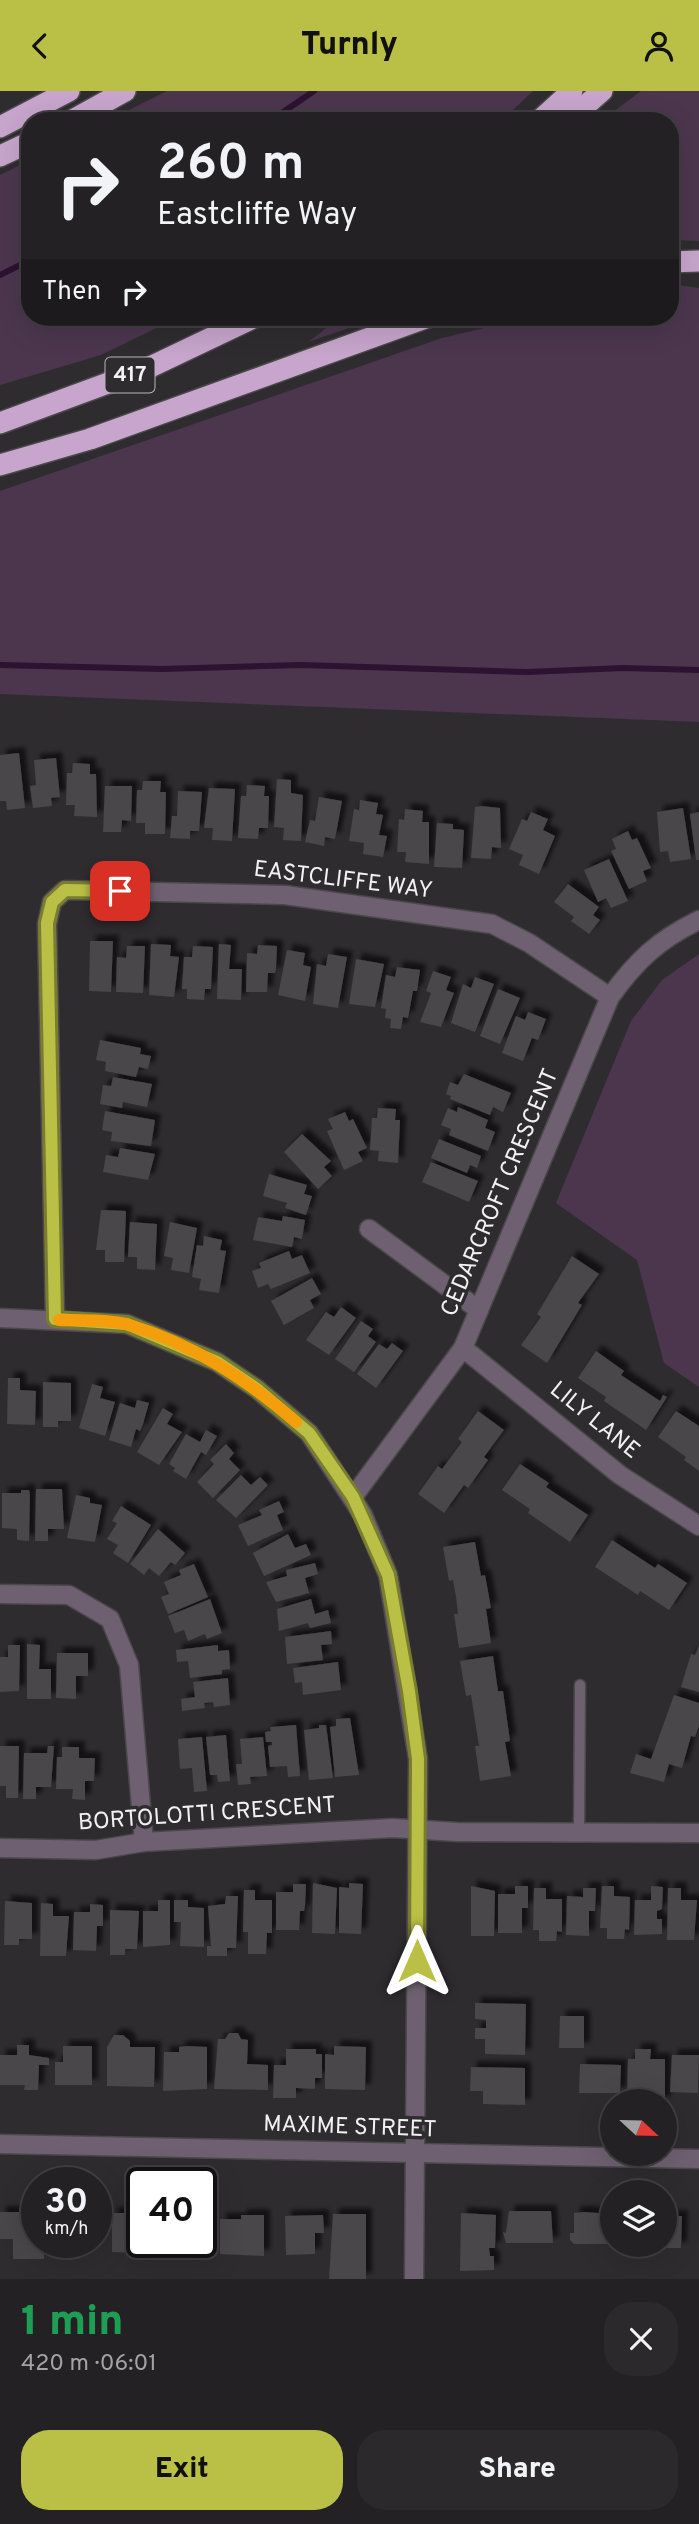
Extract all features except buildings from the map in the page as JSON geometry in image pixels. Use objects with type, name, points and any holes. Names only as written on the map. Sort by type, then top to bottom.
[{"type":"highway","points":[[29,112],[69,91]]},
{"type":"highway","points":[[87,112],[125,91]]},
{"type":"highway","points":[[548,112],[572,91]]},
{"type":"highway","points":[[578,112],[602,91]]},
{"type":"highway","points":[[0,127],[21,116]]},
{"type":"highway","points":[[0,156],[21,146]]},
{"type":"highway","points":[[679,262],[699,261]]},
{"type":"highway","name":"417","points":[[0,423],[146,369],[236,326]]},
{"type":"highway","points":[[0,465],[90,439],[403,326]]},
{"type":"street","name":"EASTCLIFFE WAY","points":[[55,1319],[47,923],[52,902],[65,890],[285,895],[492,924],[529,943],[610,997]]},
{"type":"street","name":"CEDARCROFT CRESCENT","points":[[353,1497],[463,1348],[610,997],[642,958],[668,935],[699,920]]},
{"type":"street","points":[[369,1229],[479,1310]]},
{"type":"street","points":[[0,1318],[127,1324],[217,1362],[257,1389],[309,1433],[353,1497],[388,1575],[418,1759],[414,2279]]},
{"type":"street","name":"LILY LANE","points":[[463,1348],[620,1475],[699,1526]]},
{"type":"street","points":[[0,1594],[69,1595],[110,1619],[129,1665],[144,1842]]},
{"type":"street","points":[[418,1829],[579,1834],[699,1833]]},
{"type":"street","name":"BORTOLOTTI CRESCENT","points":[[0,1848],[96,1850],[144,1842],[418,1829]]},
{"type":"street","name":"MAXIME STREET","points":[[0,2144],[699,2159]]},
{"type":"lane","points":[[579,1834],[580,1685]]},
{"type":"shaded area","points":[[167,91],[533,91],[511,112],[125,112]]},
{"type":"shaded area","points":[[641,91],[699,91],[699,241],[679,240],[679,112],[613,112]]},
{"type":"shaded area","points":[[21,164],[21,326],[161,326],[101,355],[0,385],[0,175]]},
{"type":"shaded area","points":[[679,285],[699,288],[699,722],[0,694],[0,491],[442,338],[493,326],[679,326]]},
{"type":"shaded area","points":[[329,326],[355,326],[308,342]]},
{"type":"shaded area","points":[[699,954],[699,1387],[664,1363],[637,1260],[556,1203],[631,1021],[662,980]]},
{"type":"waterway","points":[[283,112],[314,91]]},
{"type":"waterway","points":[[0,275],[21,264]]},
{"type":"waterway","points":[[0,665],[162,669],[301,665],[527,672],[623,668],[699,670]]},
{"type":"slow traffic","points":[[59,1320],[127,1324],[217,1362],[257,1389],[296,1422]]},
{"type":"route","points":[[120,891],[65,890],[52,902],[47,923],[55,1319],[127,1324],[217,1362],[257,1389],[309,1433],[353,1497],[388,1575],[409,1691],[418,1759],[417,1961]]}]
